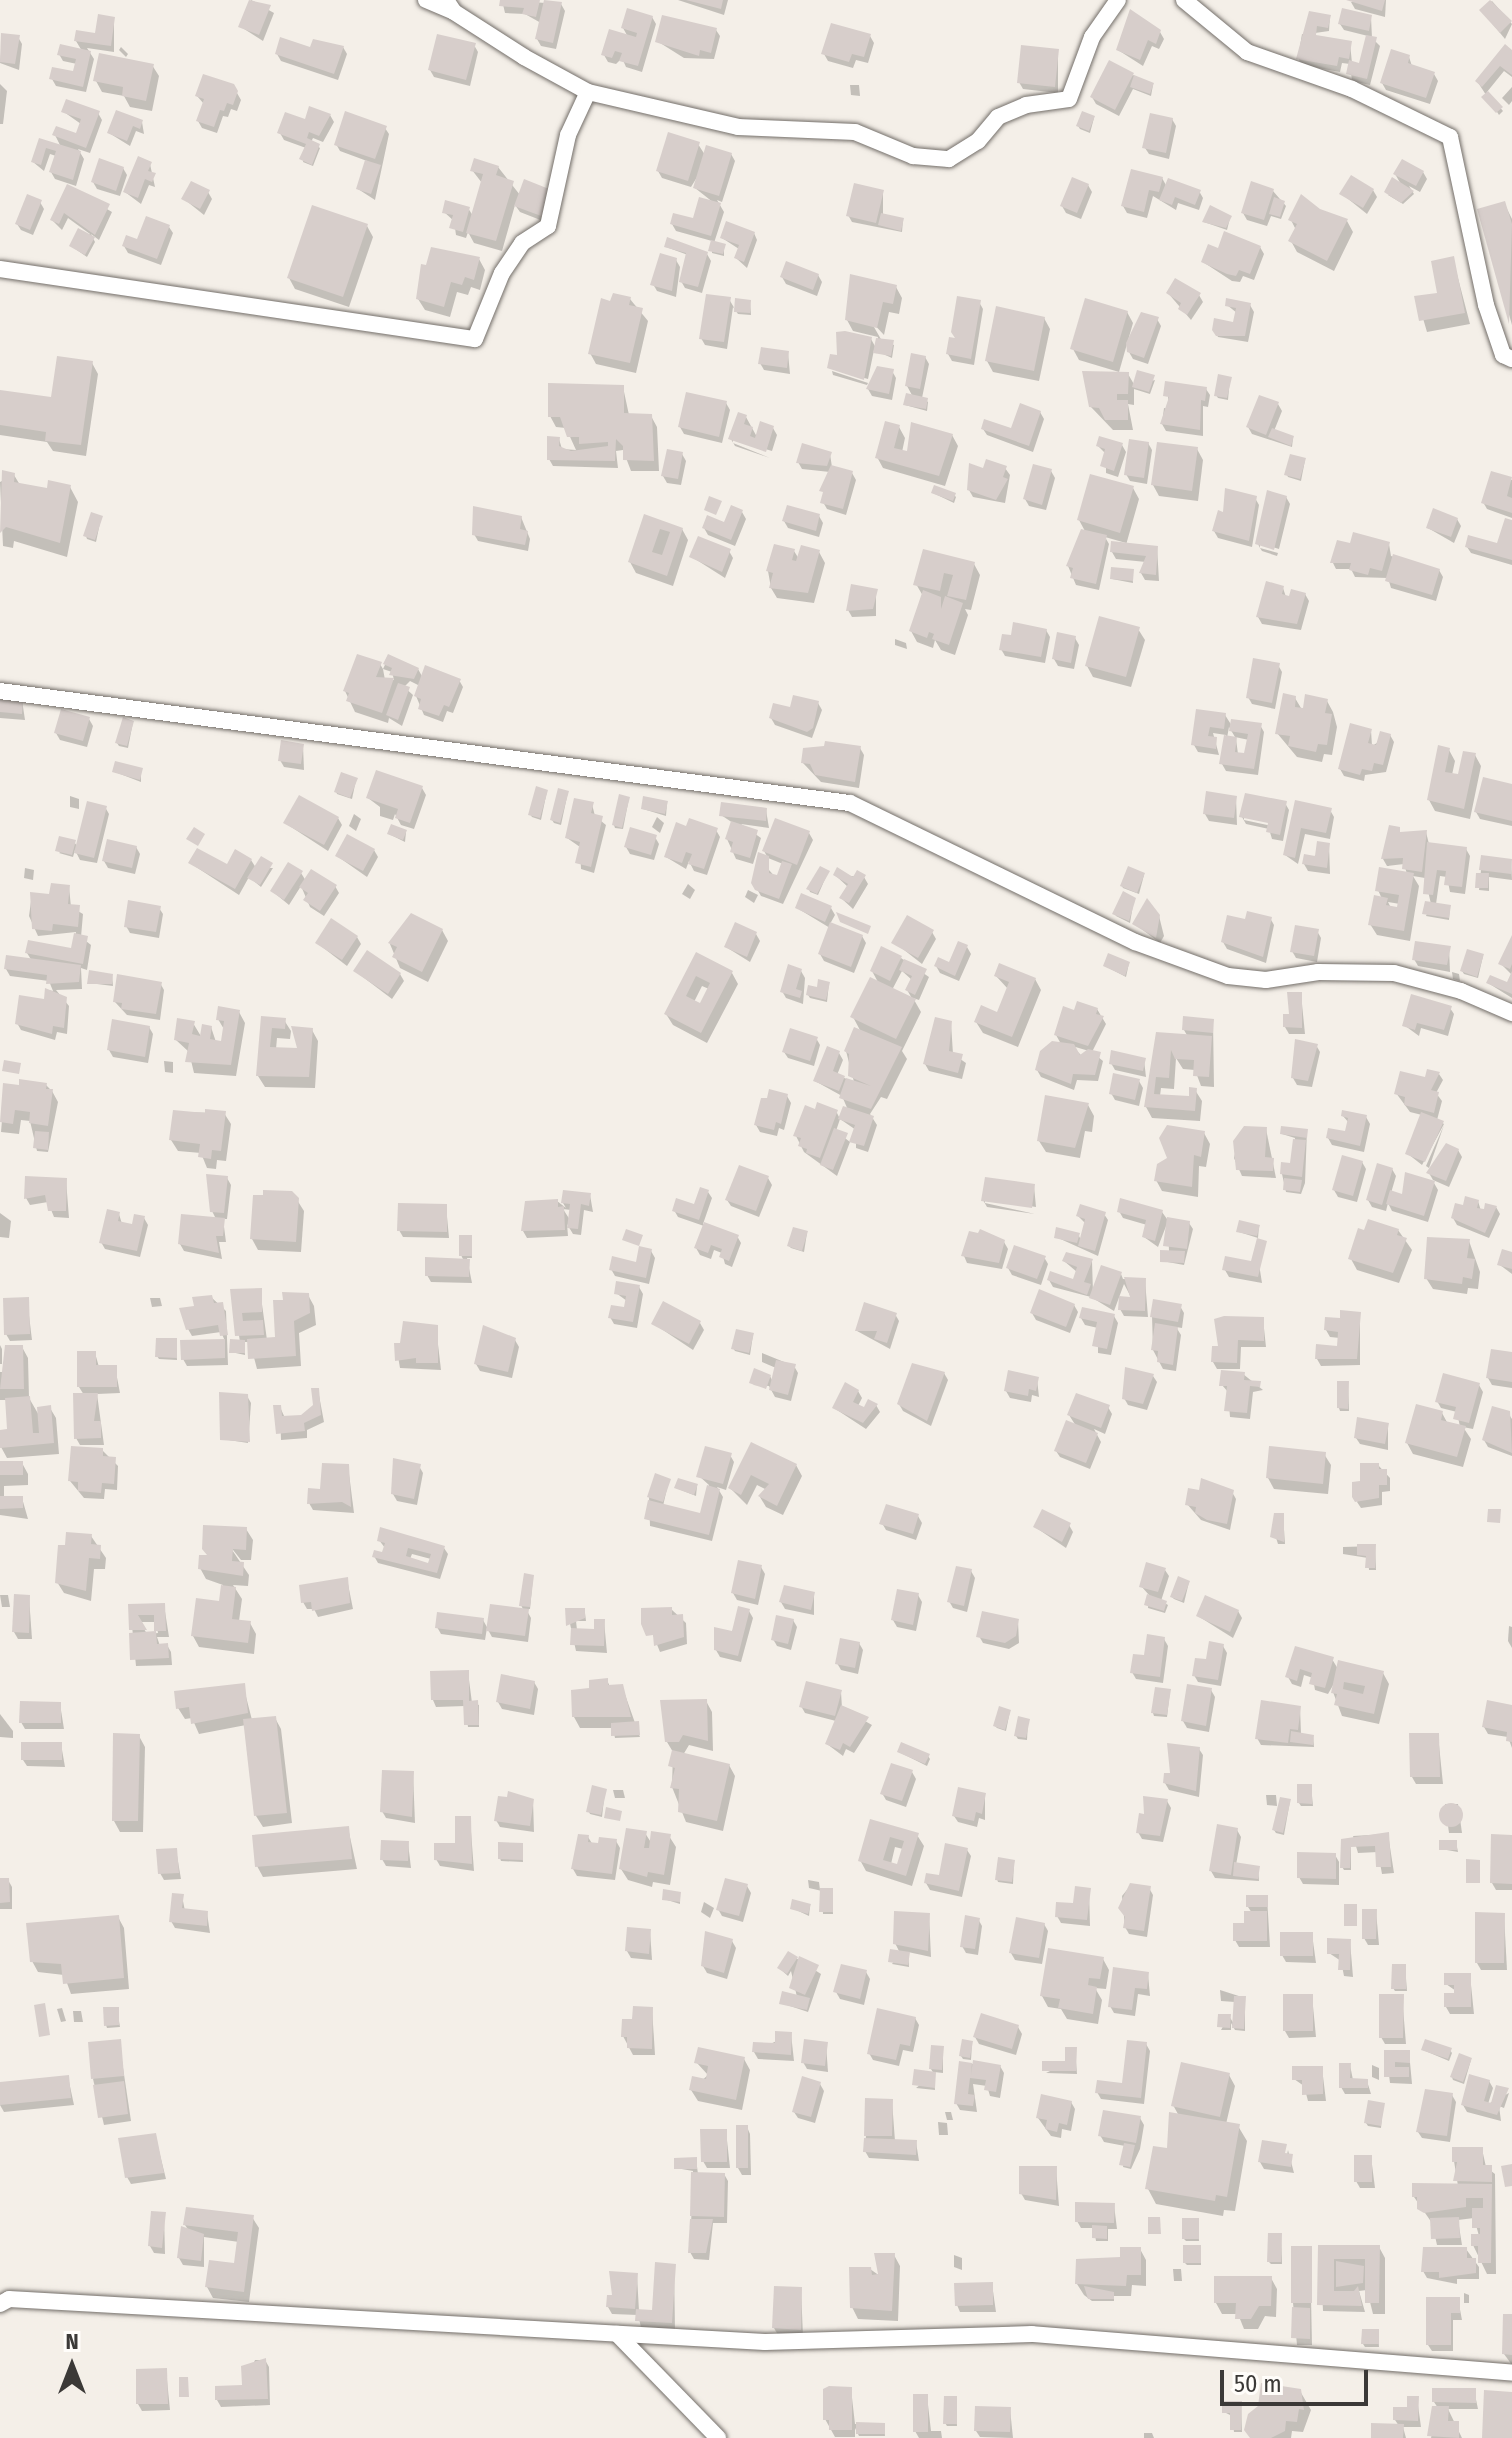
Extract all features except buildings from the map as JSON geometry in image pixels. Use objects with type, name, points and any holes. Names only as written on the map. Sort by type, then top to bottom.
[{"type":"street","points":[[426,0],[450,6],[588,92],[738,127],[855,132],[913,156],[949,159],[978,141],[998,117],[1026,105],[1069,99],[1092,37],[1118,0]]},
{"type":"street","points":[[1184,0],[1247,52],[1366,95],[1450,137],[1486,305],[1503,355],[1512,359]]},
{"type":"street","points":[[0,269],[183,300],[475,339],[502,273],[522,243],[548,226],[568,135],[588,92]]},
{"type":"street","points":[[0,691],[850,803],[1135,942],[1228,976],[1266,980],[1318,972],[1394,973],[1461,991],[1512,1013]]},
{"type":"street","points":[[0,2304],[9,2299],[765,2342],[1032,2334],[1512,2373]]},
{"type":"street","points":[[617,2334],[718,2438]]}]
